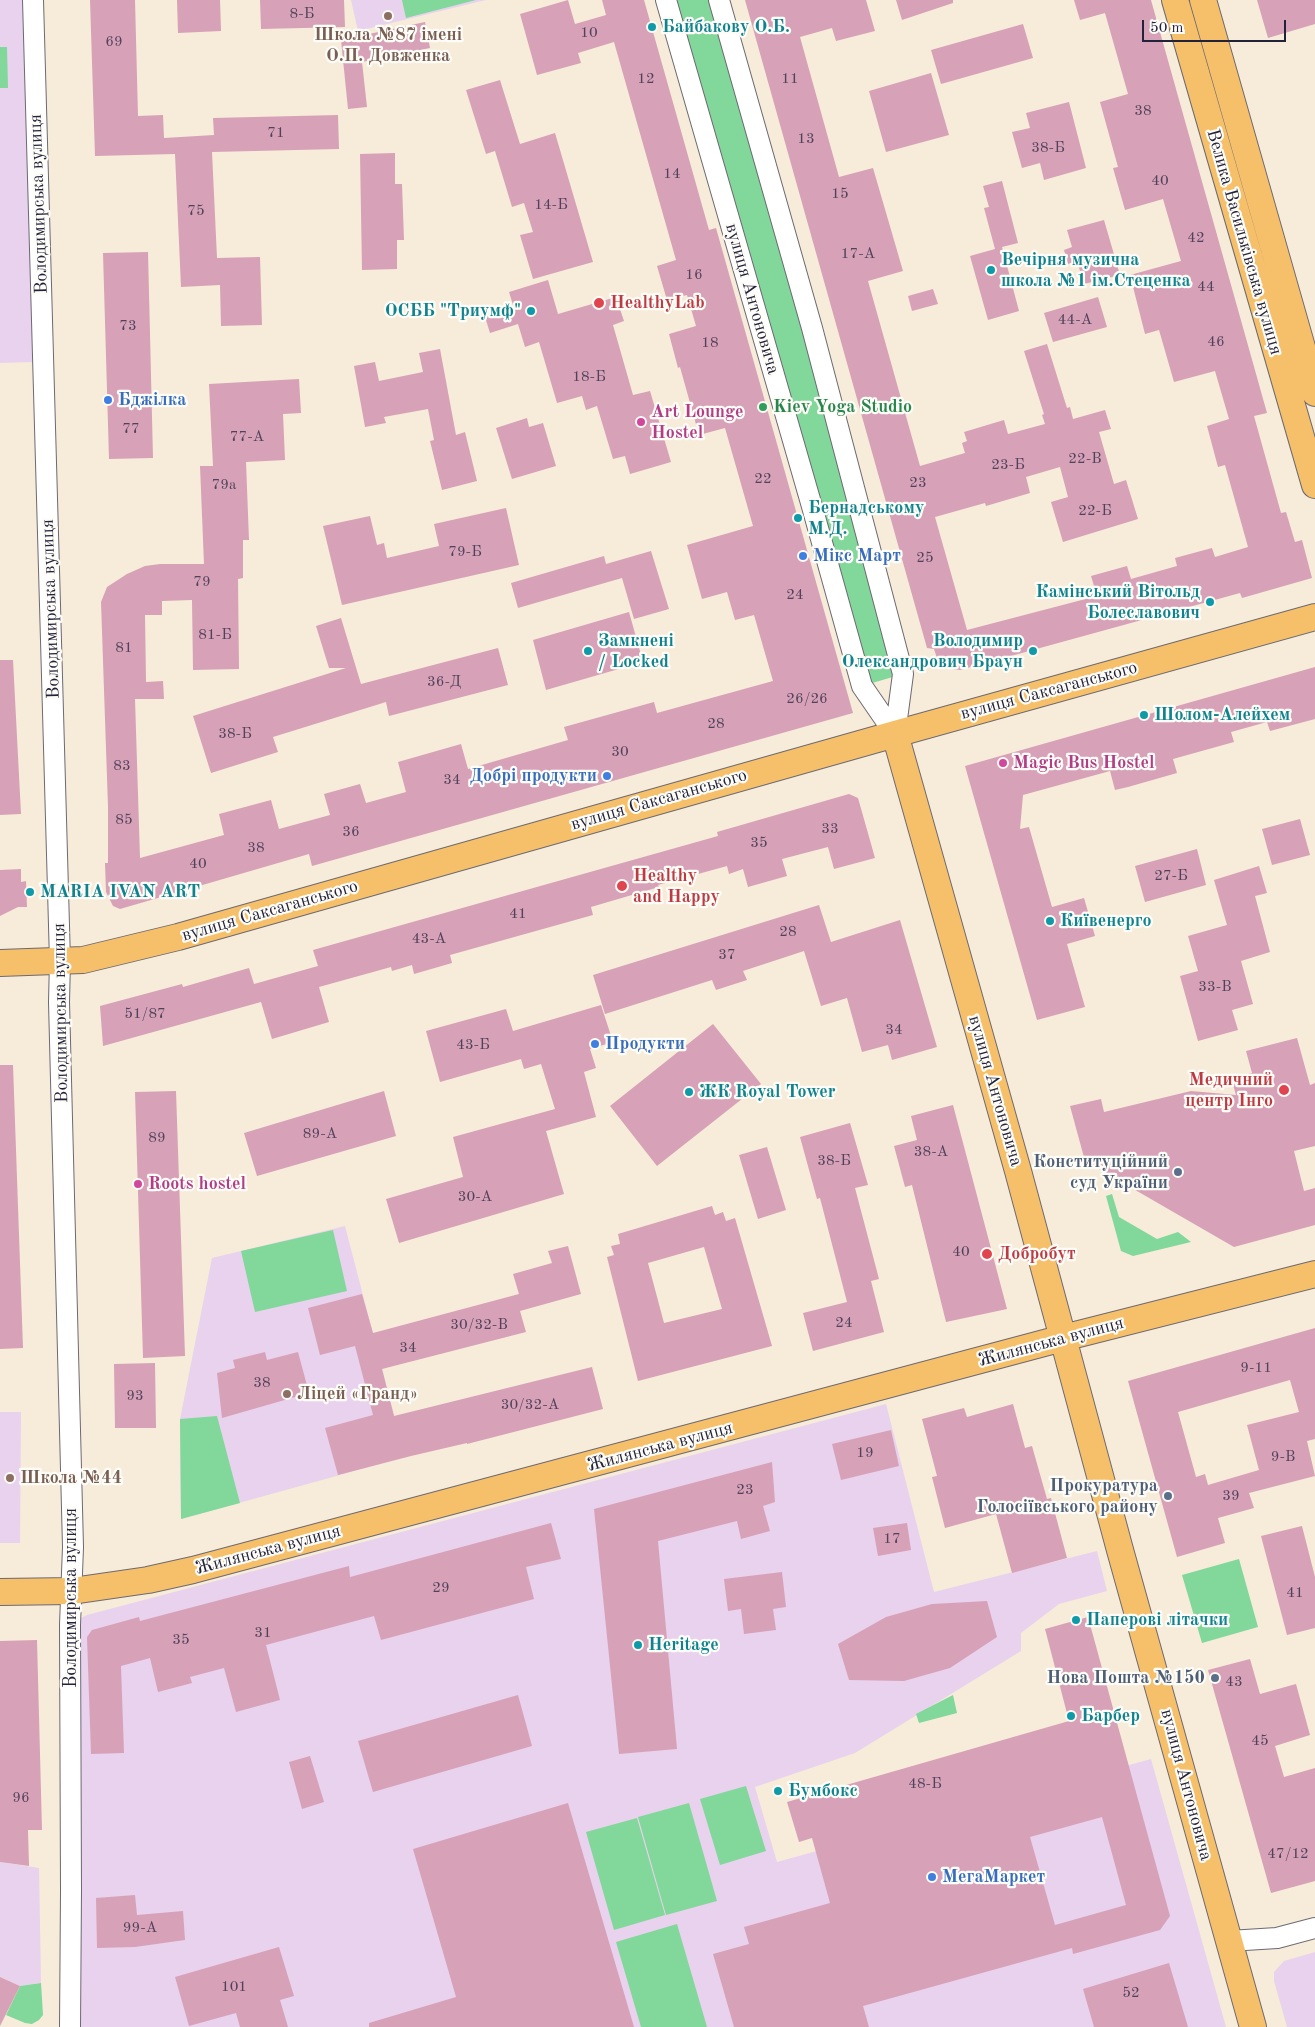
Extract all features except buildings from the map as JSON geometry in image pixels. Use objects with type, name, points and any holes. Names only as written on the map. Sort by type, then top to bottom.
[{"type":"main road","name":"Велика Васильківська вулиця","points":[[1175,0],[1315,485]]},
{"type":"main road","name":"Велика Васильківська вулиця","points":[[1203,0],[1315,393]]},
{"type":"main road","name":"вулиця Саксаганського","points":[[0,963],[83,960],[178,937],[1315,617]]},
{"type":"main road","name":"вулиця Антоновича","points":[[895,734],[1253,2027]]},
{"type":"main road","name":"Жилянська вулиця","points":[[0,1592],[72,1591],[148,1580],[193,1570],[1063,1338],[1315,1274]]},
{"type":"street","name":"Володимирська вулиця","points":[[33,0],[60,961],[72,1527],[70,1625],[70,2027]]},
{"type":"street","name":"вулиця Антоновича","points":[[666,0],[862,686],[895,734]]},
{"type":"street","name":"вулиця Антоновича","points":[[719,0],[812,328],[903,674],[895,734]]},
{"type":"street","points":[[1229,1941],[1277,1938],[1315,1928]]},
{"type":"shaded area","points":[[0,0],[23,0],[33,362],[0,363]]},
{"type":"shaded area","name":"Школа №87 імені О.П. Довженка","points":[[351,0],[486,0],[358,31]]},
{"type":"shaded area","name":"Ліцей «Гранд»","points":[[345,1226],[405,1457],[181,1519],[180,1419],[212,1258]]},
{"type":"shaded area","points":[[886,1404],[934,1592],[1097,1551],[1107,1591],[1059,1604],[1021,1633],[1021,1651],[855,1753],[755,1787],[777,1862],[1151,1759],[1226,2027],[80,2027],[79,1619],[87,1615]]},
{"type":"shaded area","name":"Школа №44","points":[[0,1412],[21,1412],[20,1543],[0,1543]]},
{"type":"shaded area","points":[[0,1862],[39,1868],[41,1983],[20,1986],[0,1977]]},
{"type":"shaded area","points":[[1315,1952],[1315,2027],[1287,2027],[1274,1981],[1274,1972],[1284,1961]]},
{"type":"green space","points":[[402,0],[476,0],[406,18]]},
{"type":"green space","points":[[666,0],[719,0],[903,674],[862,686]]},
{"type":"green space","points":[[0,47],[7,47],[8,88],[0,88]]},
{"type":"green space","points":[[1112,1194],[1119,1217],[1157,1239],[1178,1232],[1191,1242],[1133,1256],[1121,1251],[1106,1196]]},
{"type":"green space","points":[[333,1230],[347,1291],[255,1312],[241,1251]]},
{"type":"green space","points":[[217,1416],[240,1503],[181,1519],[180,1419]]},
{"type":"green space","points":[[1239,1559],[1258,1627],[1202,1643],[1182,1575]]},
{"type":"green space","points":[[953,1695],[957,1713],[919,1723],[916,1714]]},
{"type":"green space","points":[[746,1786],[766,1851],[720,1865],[700,1799]]},
{"type":"green space","points":[[689,1803],[717,1901],[666,1915],[638,1817]]},
{"type":"green space","points":[[637,1818],[665,1915],[614,1930],[586,1832]]},
{"type":"green space","points":[[677,1924],[707,2027],[641,2027],[616,1942]]},
{"type":"green space","points":[[41,1983],[43,2015],[39,2020],[32,2024],[25,2023],[6,2015],[20,1986]]},
{"type":"place","name":"Школа №87 імені О.П. Довженка","points":[[388,16]]},
{"type":"place","name":"Байбакову О.Б.","points":[[652,27]]},
{"type":"place","name":"Вечірня музична школа №1 ім.Стеценка","points":[[991,270]]},
{"type":"place","name":"HealthyLab","points":[[599,303]]},
{"type":"place","name":"ОСББ \"Триумф\"","points":[[531,311]]},
{"type":"place","name":"Бджілка","points":[[108,400]]},
{"type":"place","name":"Kiev Yoga Studio","points":[[763,407]]},
{"type":"place","name":"Art Lounge Hostel","points":[[641,422]]},
{"type":"place","name":"Бернадському М.Д.","points":[[798,518]]},
{"type":"place","name":"Мікс Март","points":[[803,556]]},
{"type":"place","name":"Камінський Вітольд Болеславович","points":[[1210,602]]},
{"type":"place","name":"Замкнені / Locked","points":[[588,651]]},
{"type":"place","name":"Володимир Олександрович Браун","points":[[1033,651]]},
{"type":"place","name":"Шолом-Алейхем","points":[[1144,715]]},
{"type":"place","name":"Magic Bus Hostel","points":[[1003,763]]},
{"type":"place","name":"Добрі продукти","points":[[607,776]]},
{"type":"place","name":"Healthy and Happy","points":[[622,886]]},
{"type":"place","name":"MARIA IVAN ART","points":[[30,892]]},
{"type":"place","name":"Київенерго","points":[[1050,921]]},
{"type":"place","name":"Продукти","points":[[595,1044]]},
{"type":"place","name":"Медичний центр Інго","points":[[1284,1090]]},
{"type":"place","name":"ЖК Royal Tower","points":[[689,1092]]},
{"type":"place","name":"Конституційний суд України","points":[[1178,1172]]},
{"type":"place","name":"Roots hostel","points":[[138,1184]]},
{"type":"place","name":"Добробут","points":[[987,1254]]},
{"type":"place","name":"Ліцей «Гранд»","points":[[287,1394]]},
{"type":"place","name":"Школа №44","points":[[10,1478]]},
{"type":"place","name":"Прокуратура Голосіївського району","points":[[1168,1496]]},
{"type":"place","name":"Паперові літачки","points":[[1076,1620]]},
{"type":"place","name":"Heritage","points":[[638,1645]]},
{"type":"place","name":"Нова Пошта №150","points":[[1215,1678]]},
{"type":"place","name":"Барбер","points":[[1071,1716]]},
{"type":"place","name":"Бумбокс","points":[[778,1791]]},
{"type":"place","name":"МегаМаркет","points":[[932,1877]]}]
